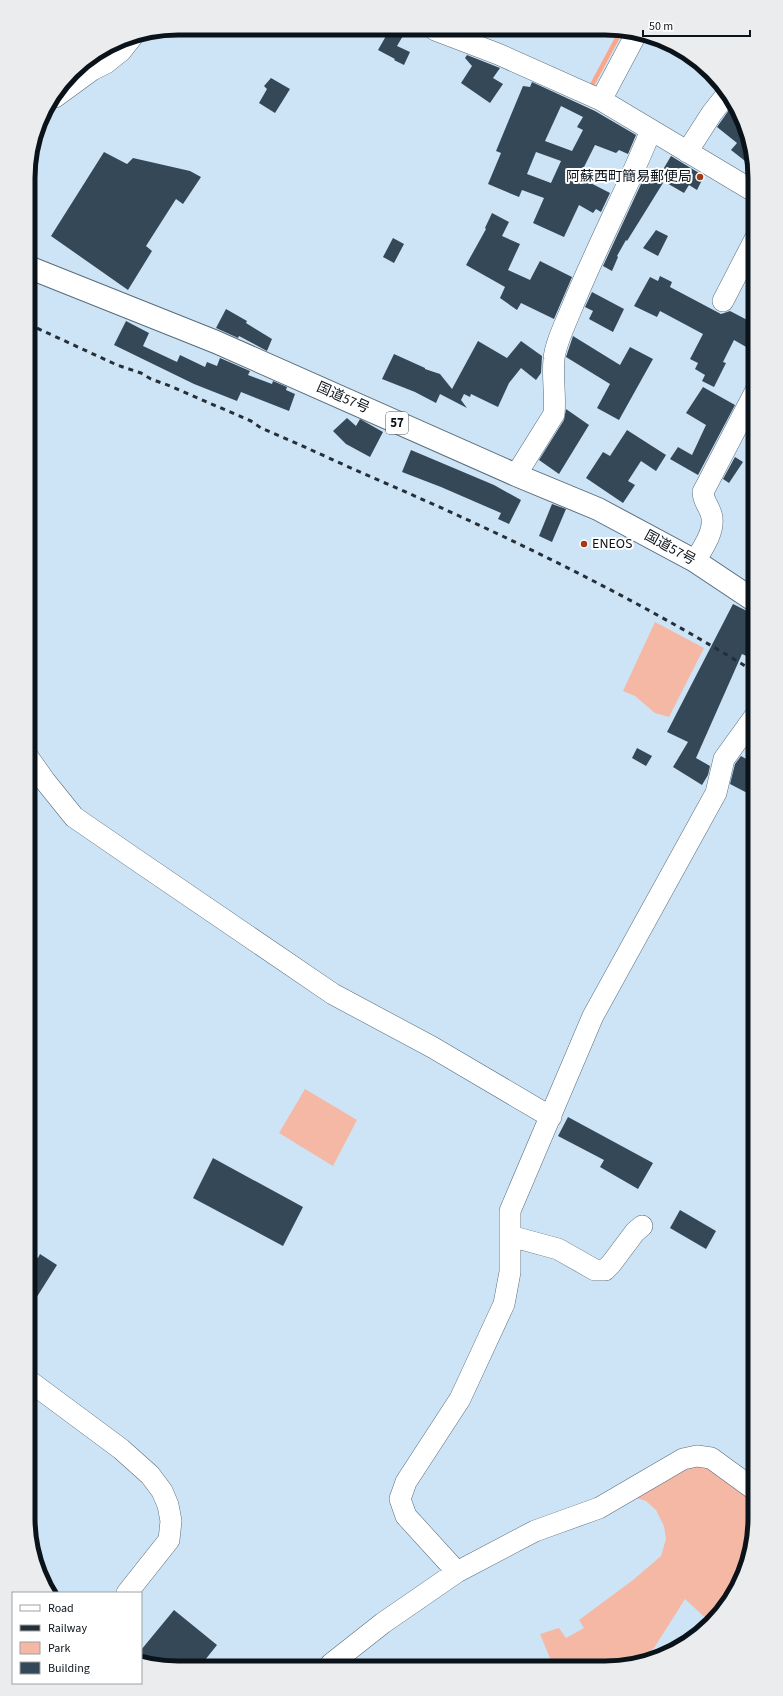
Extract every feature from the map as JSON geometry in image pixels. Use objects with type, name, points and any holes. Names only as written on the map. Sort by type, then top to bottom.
[{"type":"highway","name":"国道57号","points":[[35,270],[216,342],[516,475],[598,509],[695,561],[748,596]]},
{"type":"street","points":[[448,35],[498,54],[601,100],[748,188]]},
{"type":"street","points":[[601,100],[634,38]]},
{"type":"street","points":[[65,89],[92,70],[106,63],[121,51],[126,45]]},
{"type":"street","points":[[688,152],[712,113],[724,98]]},
{"type":"street","points":[[516,475],[554,414],[554,359],[558,344],[582,283],[641,155],[650,130]]},
{"type":"street","points":[[723,301],[748,253]]},
{"type":"street","points":[[695,561],[712,530],[712,517],[703,498],[703,492],[748,405]]},
{"type":"street","points":[[457,1572],[406,1516],[400,1499],[406,1482],[460,1399],[504,1304],[510,1272],[510,1211],[593,1016],[716,793],[724,759],[748,726]]},
{"type":"street","points":[[35,767],[74,817],[333,994],[432,1047],[551,1117]]},
{"type":"street","points":[[510,1236],[558,1249],[595,1270],[605,1270],[635,1232],[642,1226]]},
{"type":"street","points":[[35,1385],[121,1449],[150,1475],[162,1490],[168,1504],[171,1521],[169,1540],[128,1592]]},
{"type":"street","points":[[335,1661],[383,1623],[457,1572],[534,1531],[598,1508],[683,1460],[696,1456],[711,1458],[748,1485]]},
{"type":"green space","points":[[655,622],[704,648],[669,717],[655,713],[635,696],[623,691]]},
{"type":"green space","points":[[305,1089],[357,1120],[333,1166],[279,1133]]},
{"type":"green space","points":[[704,1465],[748,1492],[748,1528],[743,1555],[737,1573],[724,1598],[706,1619],[685,1599],[654,1648],[644,1656],[615,1661],[551,1661],[540,1634],[559,1628],[566,1638],[584,1628],[579,1620],[633,1580],[661,1556],[666,1539],[664,1526],[656,1510],[646,1501],[630,1496],[672,1472]]},
{"type":"building","points":[[387,35],[403,35],[397,46],[410,52],[404,65],[378,50]]},
{"type":"building","points":[[467,55],[500,68],[493,78],[503,84],[490,103],[461,83],[472,66],[465,58]]},
{"type":"building","points":[[271,78],[290,89],[275,113],[259,103],[267,89],[264,86]]},
{"type":"building","points":[[532,82],[595,111],[636,135],[628,154],[619,150],[616,153],[595,145],[579,177],[610,193],[601,212],[596,209],[593,213],[579,205],[564,237],[533,223],[544,198],[522,190],[519,197],[488,184],[501,153],[496,151],[523,86],[530,87]],"holes":[[[561,106],[583,117],[577,127],[583,130],[572,151],[545,141]],[[536,152],[561,161],[551,183],[527,174]]]},
{"type":"building","points":[[729,110],[732,112],[743,141],[747,163],[731,150],[737,143],[717,127]]},
{"type":"building","points":[[104,152],[127,164],[133,158],[190,171],[201,177],[183,204],[176,199],[146,246],[152,251],[128,290],[51,236]]},
{"type":"building","points":[[671,156],[704,176],[697,190],[689,185],[684,193],[658,178]]},
{"type":"building","points":[[647,171],[663,183],[627,241],[626,240],[617,256],[618,257],[612,271],[603,266]]},
{"type":"building","points":[[492,213],[509,222],[502,236],[520,244],[508,270],[530,280],[540,261],[572,277],[554,319],[521,303],[517,310],[500,298],[505,287],[466,265],[486,229],[485,228]]},
{"type":"building","points":[[656,230],[668,236],[658,256],[643,248]]},
{"type":"building","points":[[393,238],[404,244],[394,263],[383,257]]},
{"type":"building","points":[[660,276],[672,282],[670,287],[721,314],[730,311],[748,320],[748,348],[734,340],[723,362],[726,363],[714,387],[702,381],[705,375],[695,369],[698,363],[690,359],[703,334],[660,311],[657,317],[634,306],[650,277],[658,281]]},
{"type":"building","points":[[592,292],[624,309],[613,332],[589,319],[593,311],[585,307]]},
{"type":"building","points":[[226,309],[247,321],[246,323],[272,339],[267,351],[239,336],[238,338],[216,328]]},
{"type":"building","points":[[126,321],[149,333],[143,346],[177,362],[180,355],[205,367],[207,362],[217,366],[220,358],[250,371],[248,375],[272,384],[273,381],[287,387],[286,390],[295,394],[289,411],[241,392],[237,401],[194,384],[114,345]]},
{"type":"building","points":[[573,336],[620,365],[630,347],[653,359],[619,420],[597,408],[610,384],[566,357]]},
{"type":"building","points":[[478,341],[507,358],[521,341],[542,356],[541,373],[536,380],[521,368],[509,383],[498,407],[471,394],[470,397],[464,394],[461,400],[467,408],[440,394],[436,403],[415,392],[382,379],[394,354],[425,369],[440,374],[452,389]]},
{"type":"building","points":[[703,387],[735,405],[698,475],[670,459],[678,447],[692,455],[706,425],[686,413]]},
{"type":"building","points":[[566,409],[589,425],[559,474],[539,460],[564,420]]},
{"type":"building","points":[[347,418],[356,426],[360,419],[383,432],[370,457],[346,444],[333,431]]},
{"type":"building","points":[[627,430],[666,455],[656,471],[641,461],[628,481],[635,485],[623,503],[586,478],[603,452],[610,456]]},
{"type":"building","points":[[411,450],[494,485],[521,500],[509,524],[498,519],[501,513],[402,472]]},
{"type":"building","points":[[735,457],[743,462],[729,483],[723,479]]},
{"type":"building","points":[[552,504],[566,509],[552,542],[539,536]]},
{"type":"building","points":[[733,604],[748,612],[748,657],[742,654],[696,758],[710,766],[708,775],[702,785],[673,767],[688,742],[667,732]]},
{"type":"building","points":[[637,748],[652,756],[646,766],[632,758]]},
{"type":"building","points":[[741,756],[748,760],[748,793],[730,784],[735,764]]},
{"type":"building","points":[[568,1117],[653,1163],[638,1189],[600,1167],[604,1160],[558,1136]]},
{"type":"building","points":[[213,1158],[303,1207],[283,1246],[193,1198]]},
{"type":"building","points":[[680,1210],[716,1231],[706,1249],[670,1228]]},
{"type":"building","points":[[40,1254],[57,1265],[35,1300],[35,1256],[38,1258]]},
{"type":"building","points":[[174,1610],[217,1645],[204,1661],[159,1660],[142,1656],[142,1649]]},
{"type":"waterway","points":[[592,85],[619,35]]},
{"type":"railway","points":[[35,327],[117,365],[141,373],[151,379],[251,421],[261,428],[480,525],[620,595],[665,619],[748,668]]},
{"type":"place","name":"阿蘇西町簡易郵便局","points":[[700,177]]},
{"type":"place","name":"ENEOS","points":[[584,544]]}]
